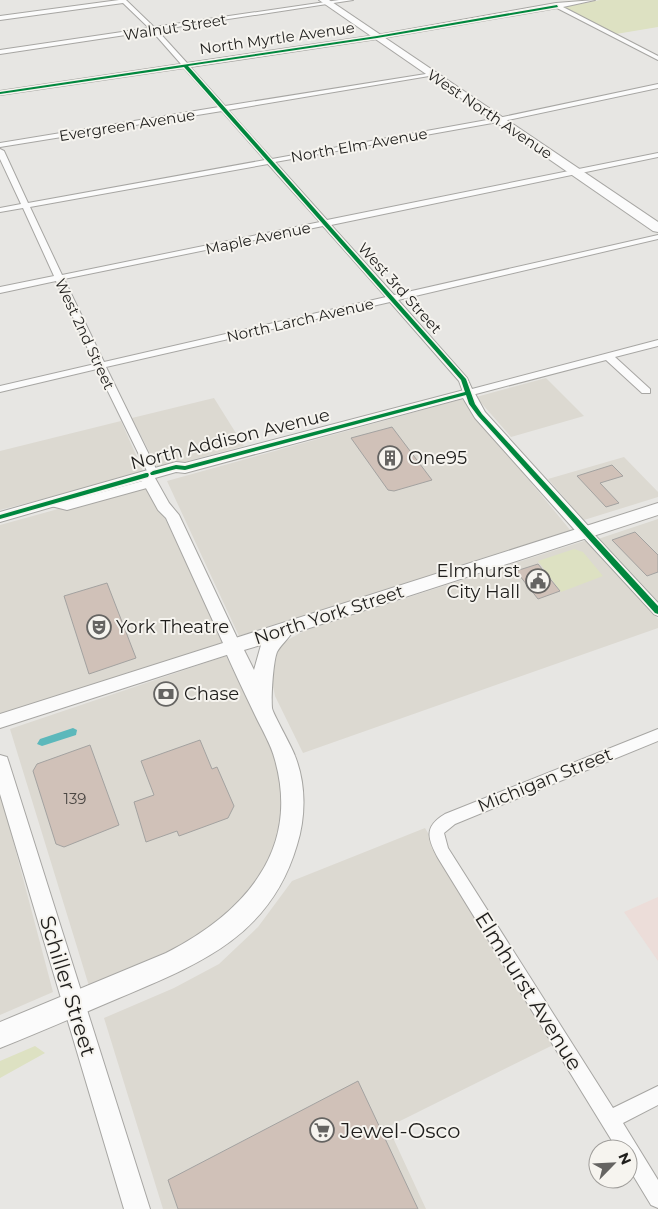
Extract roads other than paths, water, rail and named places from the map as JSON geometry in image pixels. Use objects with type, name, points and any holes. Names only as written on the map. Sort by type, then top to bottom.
[{"type":"main road","name":"West North Avenue","points":[[325,2],[658,228]]},
{"type":"main road","name":"North York Street","points":[[233,646],[658,509]]},
{"type":"main road","points":[[264,711],[263,674],[268,649],[285,629]]},
{"type":"main road","points":[[0,1035],[176,962],[201,948],[235,923],[270,883],[289,841],[293,804],[286,760],[233,646]]},
{"type":"street","name":"Walnut Street","points":[[0,52],[154,30],[325,2],[350,0]]},
{"type":"street","points":[[546,0],[658,58]]},
{"type":"street","name":"North Myrtle Avenue","points":[[0,93],[377,37],[592,0]]},
{"type":"street","points":[[0,18],[123,1]]},
{"type":"street","name":"West 3rd Street","points":[[123,1],[154,30],[464,380],[472,404],[480,415],[586,533]]},
{"type":"street","name":"Evergreen Avenue","points":[[0,146],[432,75]]},
{"type":"street","name":"North Elm Avenue","points":[[0,210],[498,120],[658,86]]},
{"type":"street","name":"West 2nd Street","points":[[0,151],[148,466],[164,506],[172,515],[233,646]]},
{"type":"street","name":"Maple Avenue","points":[[0,290],[604,168],[658,155]]},
{"type":"street","name":"North Larch Avenue","points":[[0,389],[658,237]]},
{"type":"street","name":"North Addison Avenue","points":[[0,517],[61,504],[152,478],[180,474],[185,468],[658,343]]},
{"type":"street","points":[[610,357],[646,391]]},
{"type":"street","points":[[586,533],[658,611]]},
{"type":"street","name":"North York Street","points":[[0,721],[233,646]]},
{"type":"street","name":"Michigan Street","points":[[437,831],[442,823],[450,819],[658,735]]},
{"type":"street","name":"Schiller Street","points":[[0,762],[136,1209]]},
{"type":"street","name":"Elmhurst Avenue","points":[[437,831],[436,837],[443,853],[622,1139]]},
{"type":"street","points":[[610,1120],[658,1095]]},
{"type":"street","name":"Elmhurst Avenue","points":[[638,1165],[658,1198]]},
{"type":"water","points":[[73,728],[77,730],[76,735],[42,746],[37,744],[40,739]]},
{"type":"place","name":"One95","points":[[390,458]]},
{"type":"place","name":"Elmhurst City Hall","points":[[538,581]]},
{"type":"place","name":"York Theatre","points":[[99,627]]},
{"type":"place","name":"Chase","points":[[166,694]]},
{"type":"place","name":"Jewel-Osco","points":[[322,1130]]}]
